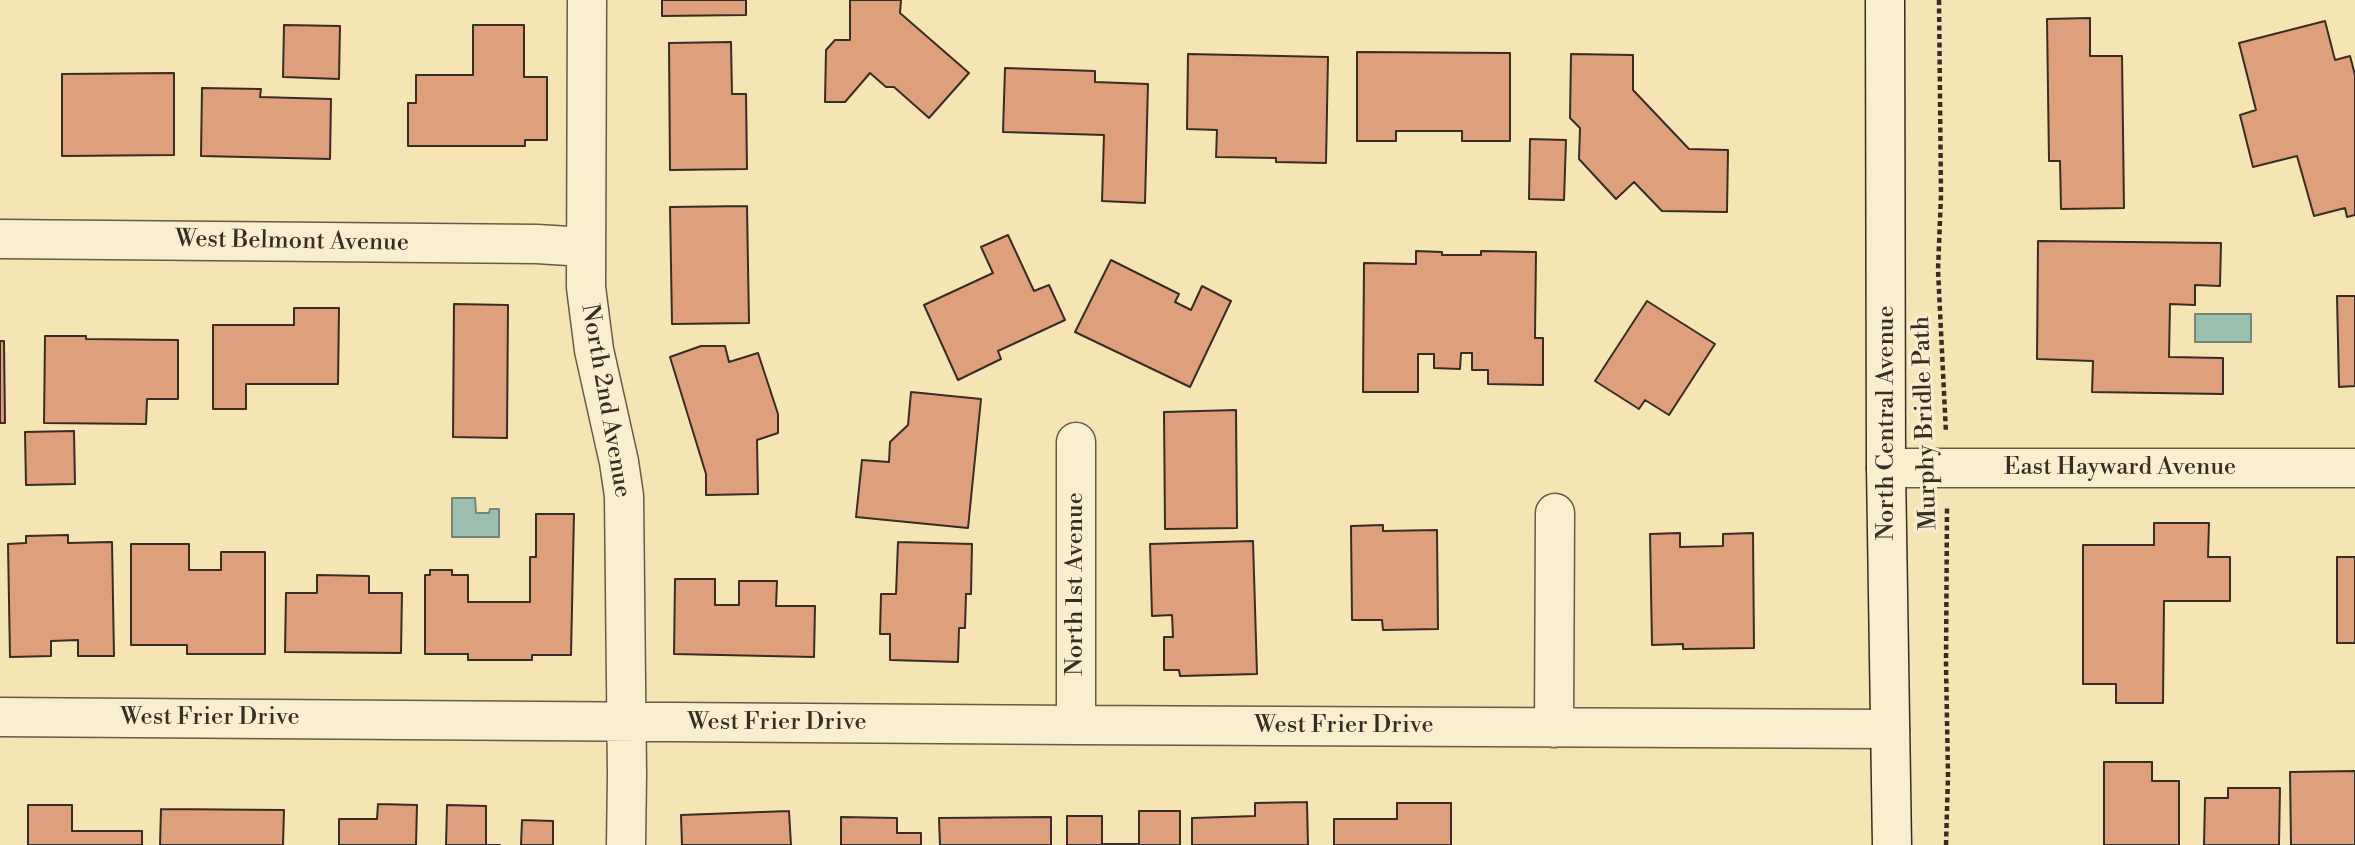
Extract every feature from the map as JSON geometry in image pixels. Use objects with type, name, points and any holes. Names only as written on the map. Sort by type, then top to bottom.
[{"type":"street","name":"North 2nd Avenue","points":[[587,0],[586,287],[594,350],[624,496],[626,845]]},
{"type":"street","name":"North Central Avenue","points":[[1885,0],[1886,468],[1892,845]]},
{"type":"street","name":"West Belmont Avenue","points":[[0,239],[537,244],[585,247]]},
{"type":"street","name":"North 1st Avenue","points":[[1076,442],[1076,725]]},
{"type":"street","name":"East Hayward Avenue","points":[[1886,468],[2355,468]]},
{"type":"street","points":[[1554,727],[1555,513]]},
{"type":"street","name":"West Frier Drive","points":[[0,717],[1890,729]]},
{"type":"path","name":"Murphy Bridle Path","points":[[1940,0],[1941,195],[1938,271],[1947,438],[1948,775],[1945,845]]},
{"type":"shaded area","points":[[2195,314],[2251,314],[2251,342],[2195,342]]},
{"type":"shaded area","points":[[452,498],[475,498],[476,513],[489,513],[490,509],[499,509],[499,537],[452,537]]},
{"type":"building","points":[[662,0],[746,0],[746,15],[662,16]]},
{"type":"building","points":[[850,0],[901,0],[900,13],[969,73],[929,118],[894,87],[886,87],[870,73],[845,102],[825,102],[826,50],[835,40],[850,40]]},
{"type":"building","points":[[2090,18],[2090,56],[2122,56],[2124,208],[2061,209],[2060,161],[2049,161],[2047,19]]},
{"type":"building","points":[[2325,21],[2335,60],[2350,56],[2355,75],[2355,215],[2347,217],[2345,208],[2314,216],[2297,156],[2253,167],[2240,115],[2256,110],[2239,43]]},
{"type":"building","points":[[284,25],[340,26],[339,79],[283,77]]},
{"type":"building","points":[[473,25],[524,25],[524,77],[547,77],[547,140],[525,140],[525,146],[408,146],[408,103],[416,103],[416,75],[473,75]]},
{"type":"building","points":[[731,42],[732,94],[746,94],[747,169],[670,170],[669,43]]},
{"type":"building","points":[[1357,52],[1510,53],[1510,141],[1462,141],[1462,131],[1396,131],[1396,141],[1357,141]]},
{"type":"building","points":[[1188,54],[1328,57],[1326,163],[1276,162],[1276,158],[1216,157],[1217,130],[1187,129]]},
{"type":"building","points":[[1571,54],[1633,55],[1633,90],[1689,149],[1728,150],[1727,212],[1662,211],[1634,182],[1616,199],[1579,159],[1580,128],[1570,118]]},
{"type":"building","points":[[1005,68],[1095,71],[1095,82],[1148,84],[1145,203],[1102,201],[1104,135],[1003,132]]},
{"type":"building","points":[[174,73],[174,155],[62,156],[62,74]]},
{"type":"building","points":[[202,88],[261,89],[260,97],[331,99],[330,159],[201,156]]},
{"type":"building","points":[[1530,139],[1566,140],[1564,200],[1529,199]]},
{"type":"building","points":[[747,206],[749,323],[672,324],[670,207]]},
{"type":"building","points":[[1008,235],[1034,291],[1049,285],[1065,320],[998,351],[1001,359],[958,380],[924,305],[993,273],[981,247]]},
{"type":"building","points":[[2038,241],[2221,243],[2220,286],[2195,285],[2195,305],[2170,304],[2169,357],[2223,358],[2223,394],[2092,392],[2093,361],[2037,359]]},
{"type":"building","points":[[1416,251],[1442,252],[1442,255],[1481,255],[1481,251],[1536,252],[1535,338],[1543,338],[1543,385],[1488,384],[1488,370],[1472,370],[1472,353],[1461,353],[1460,369],[1434,368],[1434,354],[1418,354],[1418,392],[1363,392],[1364,263],[1416,264]]},
{"type":"building","points":[[1111,260],[1179,294],[1175,302],[1191,310],[1202,286],[1231,301],[1190,387],[1075,332]]},
{"type":"building","points":[[2337,296],[2355,296],[2355,386],[2339,387]]},
{"type":"building","points":[[1647,301],[1715,344],[1669,415],[1645,400],[1639,409],[1595,381]]},
{"type":"building","points":[[454,304],[508,305],[507,438],[453,437]]},
{"type":"building","points":[[294,308],[339,308],[338,384],[246,384],[246,409],[213,409],[213,325],[294,325]]},
{"type":"building","points":[[45,336],[178,340],[178,399],[147,399],[146,424],[44,423]]},
{"type":"building","points":[[0,341],[4,341],[5,423],[0,423]]},
{"type":"building","points":[[701,346],[725,346],[729,362],[758,353],[778,414],[778,433],[757,440],[758,494],[706,495],[706,474],[670,357]]},
{"type":"building","points":[[911,392],[981,399],[968,528],[856,517],[862,460],[889,462],[890,442],[908,425]]},
{"type":"building","points":[[1236,410],[1237,528],[1165,529],[1164,412]]},
{"type":"building","points":[[74,431],[75,484],[26,485],[25,432]]},
{"type":"building","points":[[536,514],[574,514],[571,655],[532,655],[532,660],[468,660],[468,654],[425,654],[425,575],[430,575],[430,570],[452,570],[452,575],[468,575],[468,602],[530,602],[530,557],[536,557]]},
{"type":"building","points":[[2154,523],[2209,523],[2208,557],[2230,557],[2230,601],[2164,601],[2163,703],[2116,703],[2116,684],[2083,684],[2083,545],[2154,545]]},
{"type":"building","points":[[1383,525],[1383,531],[1437,530],[1438,629],[1383,630],[1382,620],[1352,620],[1351,526]]},
{"type":"building","points":[[1680,533],[1680,547],[1723,546],[1723,534],[1753,533],[1754,648],[1683,649],[1683,644],[1652,645],[1650,534]]},
{"type":"building","points":[[68,535],[68,543],[112,542],[114,656],[78,656],[78,640],[51,641],[51,656],[10,657],[8,544],[26,543],[26,536]]},
{"type":"building","points":[[1253,541],[1257,674],[1180,676],[1179,670],[1164,670],[1164,637],[1173,637],[1172,615],[1152,616],[1150,544]]},
{"type":"building","points":[[898,542],[972,544],[971,594],[966,594],[965,628],[959,628],[958,662],[890,660],[890,634],[880,634],[881,594],[896,594]]},
{"type":"building","points":[[131,544],[189,544],[189,570],[221,570],[221,552],[265,552],[265,654],[187,654],[187,645],[131,645]]},
{"type":"building","points":[[2337,557],[2355,557],[2355,643],[2337,643]]},
{"type":"building","points":[[317,575],[369,576],[369,593],[402,593],[401,653],[285,652],[286,593],[317,593]]},
{"type":"building","points":[[675,579],[715,579],[715,605],[739,605],[739,581],[777,581],[776,606],[815,606],[814,657],[674,654]]},
{"type":"building","points":[[2104,762],[2152,762],[2152,781],[2179,781],[2179,845],[2104,845]]},
{"type":"building","points":[[2355,771],[2355,845],[2291,845],[2290,772]]},
{"type":"building","points":[[2228,788],[2280,788],[2279,845],[2204,845],[2205,798],[2228,798]]},
{"type":"building","points":[[1307,802],[1308,845],[1192,845],[1192,818],[1255,816],[1255,803]]},
{"type":"building","points":[[1397,803],[1451,803],[1451,845],[1334,845],[1334,819],[1397,819]]},
{"type":"building","points":[[378,804],[417,805],[416,845],[339,845],[339,819],[377,819]]},
{"type":"building","points":[[28,805],[72,805],[72,831],[142,831],[142,845],[28,845]]},
{"type":"building","points":[[447,805],[486,806],[486,845],[446,845]]},
{"type":"building","points":[[161,809],[284,810],[283,845],[160,845]]},
{"type":"building","points":[[789,811],[791,845],[682,845],[681,815]]},
{"type":"building","points":[[1139,811],[1180,811],[1180,845],[1067,845],[1067,816],[1102,816],[1102,844],[1139,844]]},
{"type":"building","points":[[841,817],[897,818],[897,833],[921,833],[921,845],[841,845]]},
{"type":"building","points":[[1051,817],[1051,845],[940,845],[939,818]]},
{"type":"building","points":[[522,820],[553,821],[553,845],[521,845]]}]
